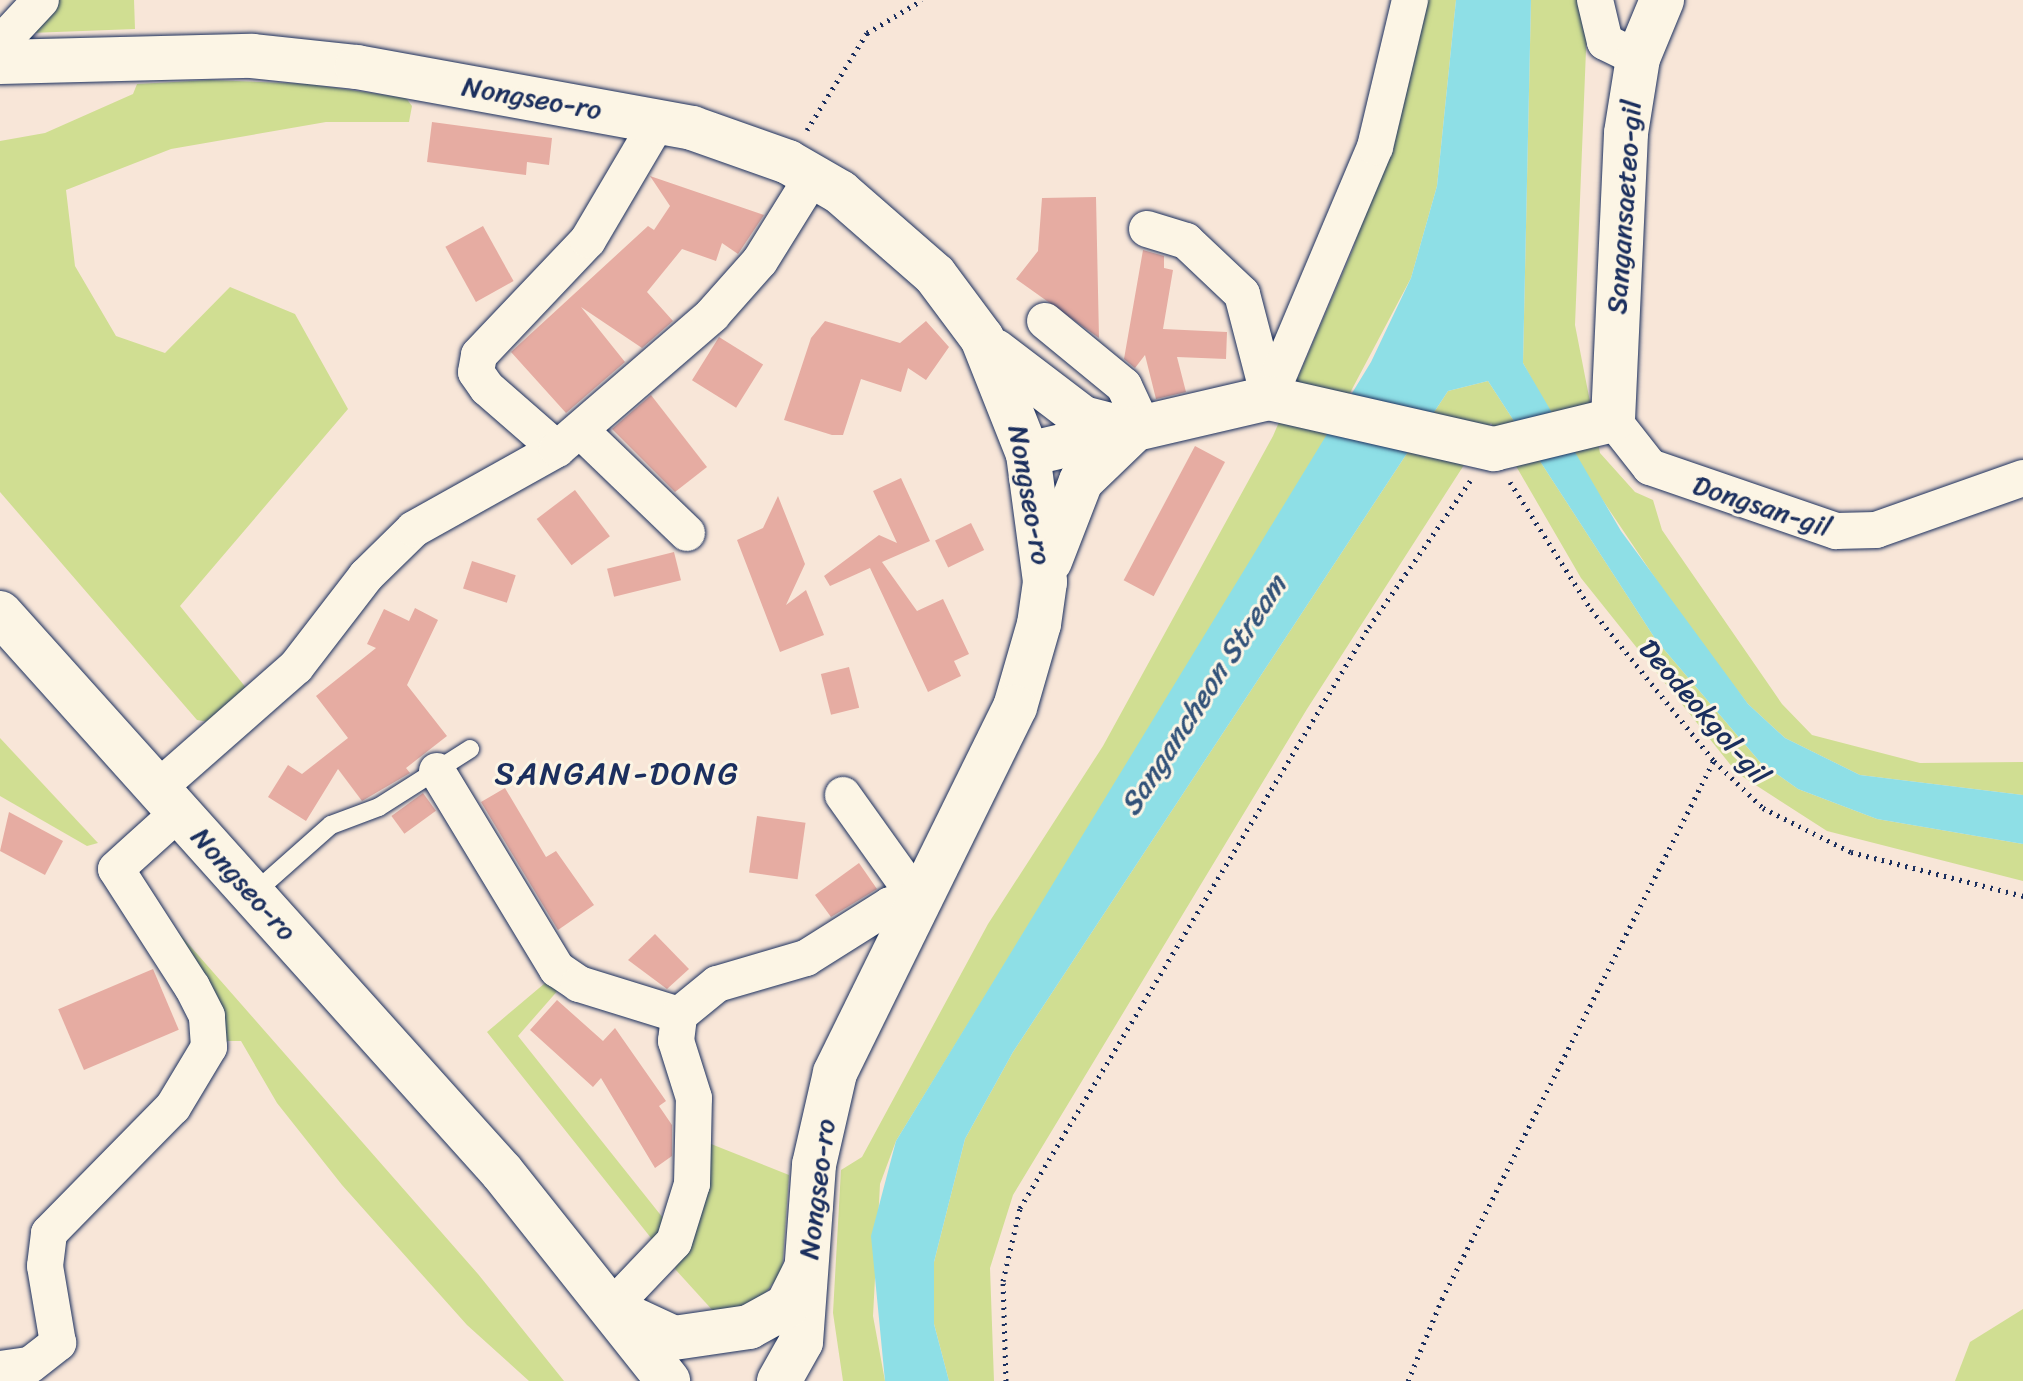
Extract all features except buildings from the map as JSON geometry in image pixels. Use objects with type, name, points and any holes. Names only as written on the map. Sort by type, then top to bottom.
[{"type":"street","points":[[0,44],[41,0]]},
{"type":"street","points":[[1279,398],[1375,147],[1410,0]]},
{"type":"street","points":[[1595,0],[1605,42],[1638,58]]},
{"type":"street","name":"Sangansaeteo-gil","points":[[1604,422],[1626,133],[1638,58],[1662,0]]},
{"type":"street","name":"Nongseo-ro","points":[[0,62],[252,56],[357,67],[658,121],[800,169],[899,237],[982,338],[1028,454],[1045,582],[1015,707],[835,1073],[814,1165],[801,1342],[779,1381]]},
{"type":"street","points":[[658,121],[588,240],[479,355],[476,372],[487,388],[569,440],[687,533]]},
{"type":"street","points":[[0,1369],[30,1365],[58,1343],[45,1266],[49,1233],[173,1107],[209,1047],[207,1016],[116,869],[168,800],[296,667],[366,576],[414,529],[569,440],[735,293],[800,169]]},
{"type":"street","points":[[1147,229],[1186,241],[1242,294],[1279,398]]},
{"type":"street","points":[[1045,321],[1124,386],[1140,430]]},
{"type":"street","points":[[982,338],[1075,414],[1140,430]]},
{"type":"street","points":[[1028,454],[1279,398],[1492,447],[1604,422]]},
{"type":"street","name":"Dongsan-gil","points":[[1604,422],[1650,467],[1836,531],[1876,530],[2023,478]]},
{"type":"street","points":[[1045,582],[1060,523],[1081,481],[1140,430]]},
{"type":"street","name":"Nongseo-ro","points":[[0,613],[253,894],[613,1306],[668,1381]]},
{"type":"street","points":[[437,771],[557,969],[579,984],[679,1015]]},
{"type":"street","points":[[807,1260],[787,1306],[749,1327],[674,1338],[644,1330],[613,1306],[674,1242],[692,1184],[694,1098],[676,1041],[679,1015],[717,984],[806,958],[890,905],[918,900],[843,795]]},
{"type":"street","points":[[805,1304],[815,1381]]},
{"type":"lane","points":[[253,894],[331,825],[379,807],[470,749]]},
{"type":"path","points":[[800,169],[867,33],[922,0]]},
{"type":"path","points":[[1006,1381],[1001,1326],[1009,1240],[1046,1159],[1369,627],[1492,447]]},
{"type":"path","name":"Deodeokgol-gil","points":[[1492,447],[1591,609],[1714,761],[1763,808],[1821,840],[2023,896]]},
{"type":"path","points":[[1408,1381],[1442,1299],[1714,761]]},
{"type":"green space","points":[[55,0],[134,0],[135,29],[30,33]]},
{"type":"green space","points":[[1419,0],[1456,0],[1437,186],[1411,278],[1316,457],[896,1141],[880,1184],[873,1316],[885,1381],[843,1381],[833,1313],[841,1170],[862,1157],[988,924],[1103,746],[1273,436],[1353,249],[1385,152]]},
{"type":"green space","points":[[1531,0],[1588,0],[1575,325],[1600,453],[1635,492],[1653,500],[1662,530],[1782,704],[1812,735],[1920,763],[2023,762],[2023,795],[1860,775],[1785,738],[1748,704],[1688,627],[1575,459],[1523,363]]},
{"type":"green space","points":[[210,80],[309,84],[406,98],[412,106],[409,122],[326,122],[171,149],[66,190],[75,266],[116,336],[165,353],[230,287],[295,314],[348,409],[180,606],[247,689],[208,722],[197,720],[0,492],[0,141],[45,133],[133,94],[137,84]]},
{"type":"green space","points":[[1488,381],[1656,640],[1760,762],[1798,789],[1877,819],[2023,844],[2023,881],[1827,831],[1737,773],[1581,578],[1491,423],[1307,709],[1013,1195],[990,1268],[994,1381],[949,1381],[934,1324],[934,1262],[965,1139],[1013,1052],[1448,391]]},
{"type":"green space","points":[[0,738],[98,843],[87,846],[0,796]]},
{"type":"green space","points":[[177,931],[478,1274],[564,1381],[529,1381],[467,1325],[342,1185],[277,1103],[241,1041],[223,1041],[213,1000]]},
{"type":"green space","points":[[551,978],[560,988],[518,1036],[667,1223],[655,1243],[487,1032]]},
{"type":"green space","points":[[706,1142],[789,1175],[782,1272],[759,1301],[715,1313],[675,1269]]},
{"type":"green space","points":[[2023,1309],[2023,1381],[1955,1381],[1970,1342]]},
{"type":"water","name":"Sangancheon Stream","points":[[1456,0],[1531,0],[1523,363],[1621,531],[1748,704],[1785,738],[1860,775],[2023,795],[2023,844],[1877,819],[1798,789],[1760,762],[1656,640],[1488,381],[1448,391],[1013,1052],[965,1139],[934,1262],[934,1324],[949,1381],[885,1381],[871,1236],[896,1141],[1371,362],[1411,278],[1437,186]]},
{"type":"district","name":"SANGAN-DONG","points":[[617,774]]}]
